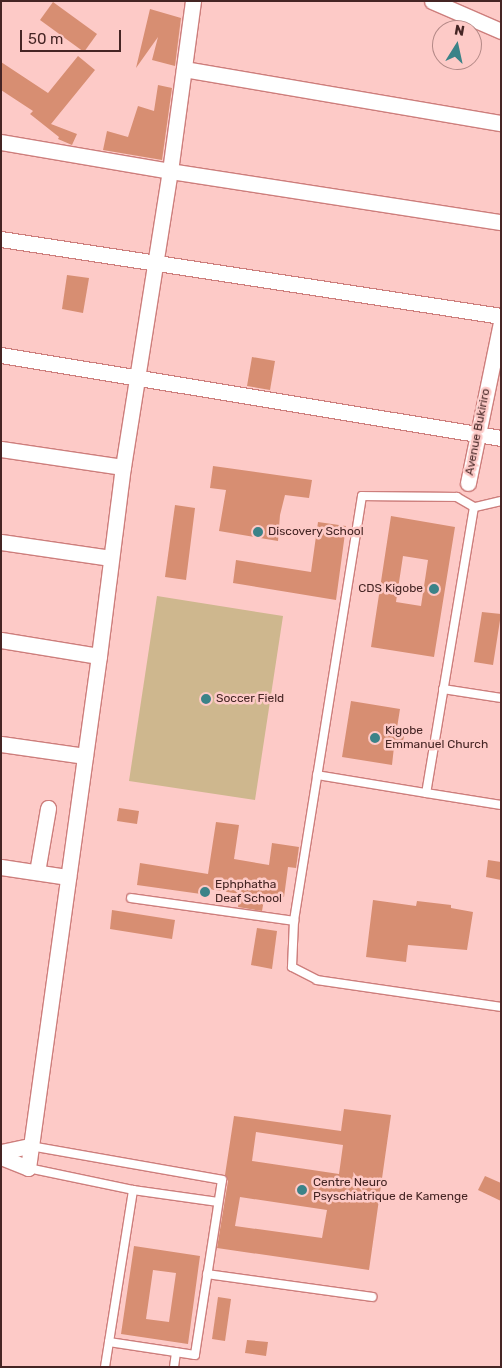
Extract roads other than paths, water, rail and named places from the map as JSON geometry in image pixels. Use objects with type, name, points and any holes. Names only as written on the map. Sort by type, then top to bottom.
[{"type":"street","points":[[1,1157],[28,1168],[99,656],[123,467],[170,171],[193,1]]},
{"type":"street","points":[[432,1],[501,31]]},
{"type":"street","points":[[184,69],[501,123]]},
{"type":"street","points":[[1,142],[170,171],[501,222]]},
{"type":"street","points":[[1,239],[156,261],[501,316]]},
{"type":"street","name":"Avenue Bukiriro","points":[[468,483],[501,322]]},
{"type":"street","points":[[1,355],[501,438]]},
{"type":"street","points":[[1,449],[123,467]]},
{"type":"street","points":[[1,542],[111,558]]},
{"type":"street","points":[[1,640],[99,656]]},
{"type":"street","points":[[1,744],[85,756]]},
{"type":"street","points":[[37,872],[48,808]]},
{"type":"street","points":[[1,867],[68,877]]},
{"type":"street","points":[[1,1152],[30,1146]]},
{"type":"lane","points":[[456,497],[468,483]]},
{"type":"lane","points":[[501,501],[474,507],[456,497],[362,496],[294,921],[292,967],[317,980],[501,1007]]},
{"type":"lane","points":[[426,793],[474,507]]},
{"type":"lane","points":[[443,689],[501,698]]},
{"type":"lane","points":[[317,775],[501,805]]},
{"type":"lane","points":[[131,898],[294,921]]},
{"type":"lane","points":[[30,1146],[222,1180],[194,1355],[109,1342]]},
{"type":"lane","points":[[28,1168],[133,1190],[218,1202]]},
{"type":"lane","points":[[105,1367],[133,1190]]},
{"type":"lane","points":[[207,1274],[372,1297]]},
{"type":"lane","points":[[174,1367],[176,1352]]},
{"type":"place","name":"Discovery School","points":[[258,532]]},
{"type":"place","name":"CDS Kigobe","points":[[434,589]]},
{"type":"place","name":"Soccer Field","points":[[206,699]]},
{"type":"place","name":"Kigobe Emmanuel Church","points":[[375,738]]},
{"type":"place","name":"Ephphatha Deaf School","points":[[205,892]]},
{"type":"place","name":"Centre Neuro Psyschiatrique de Kamenge","points":[[302,1190]]}]
